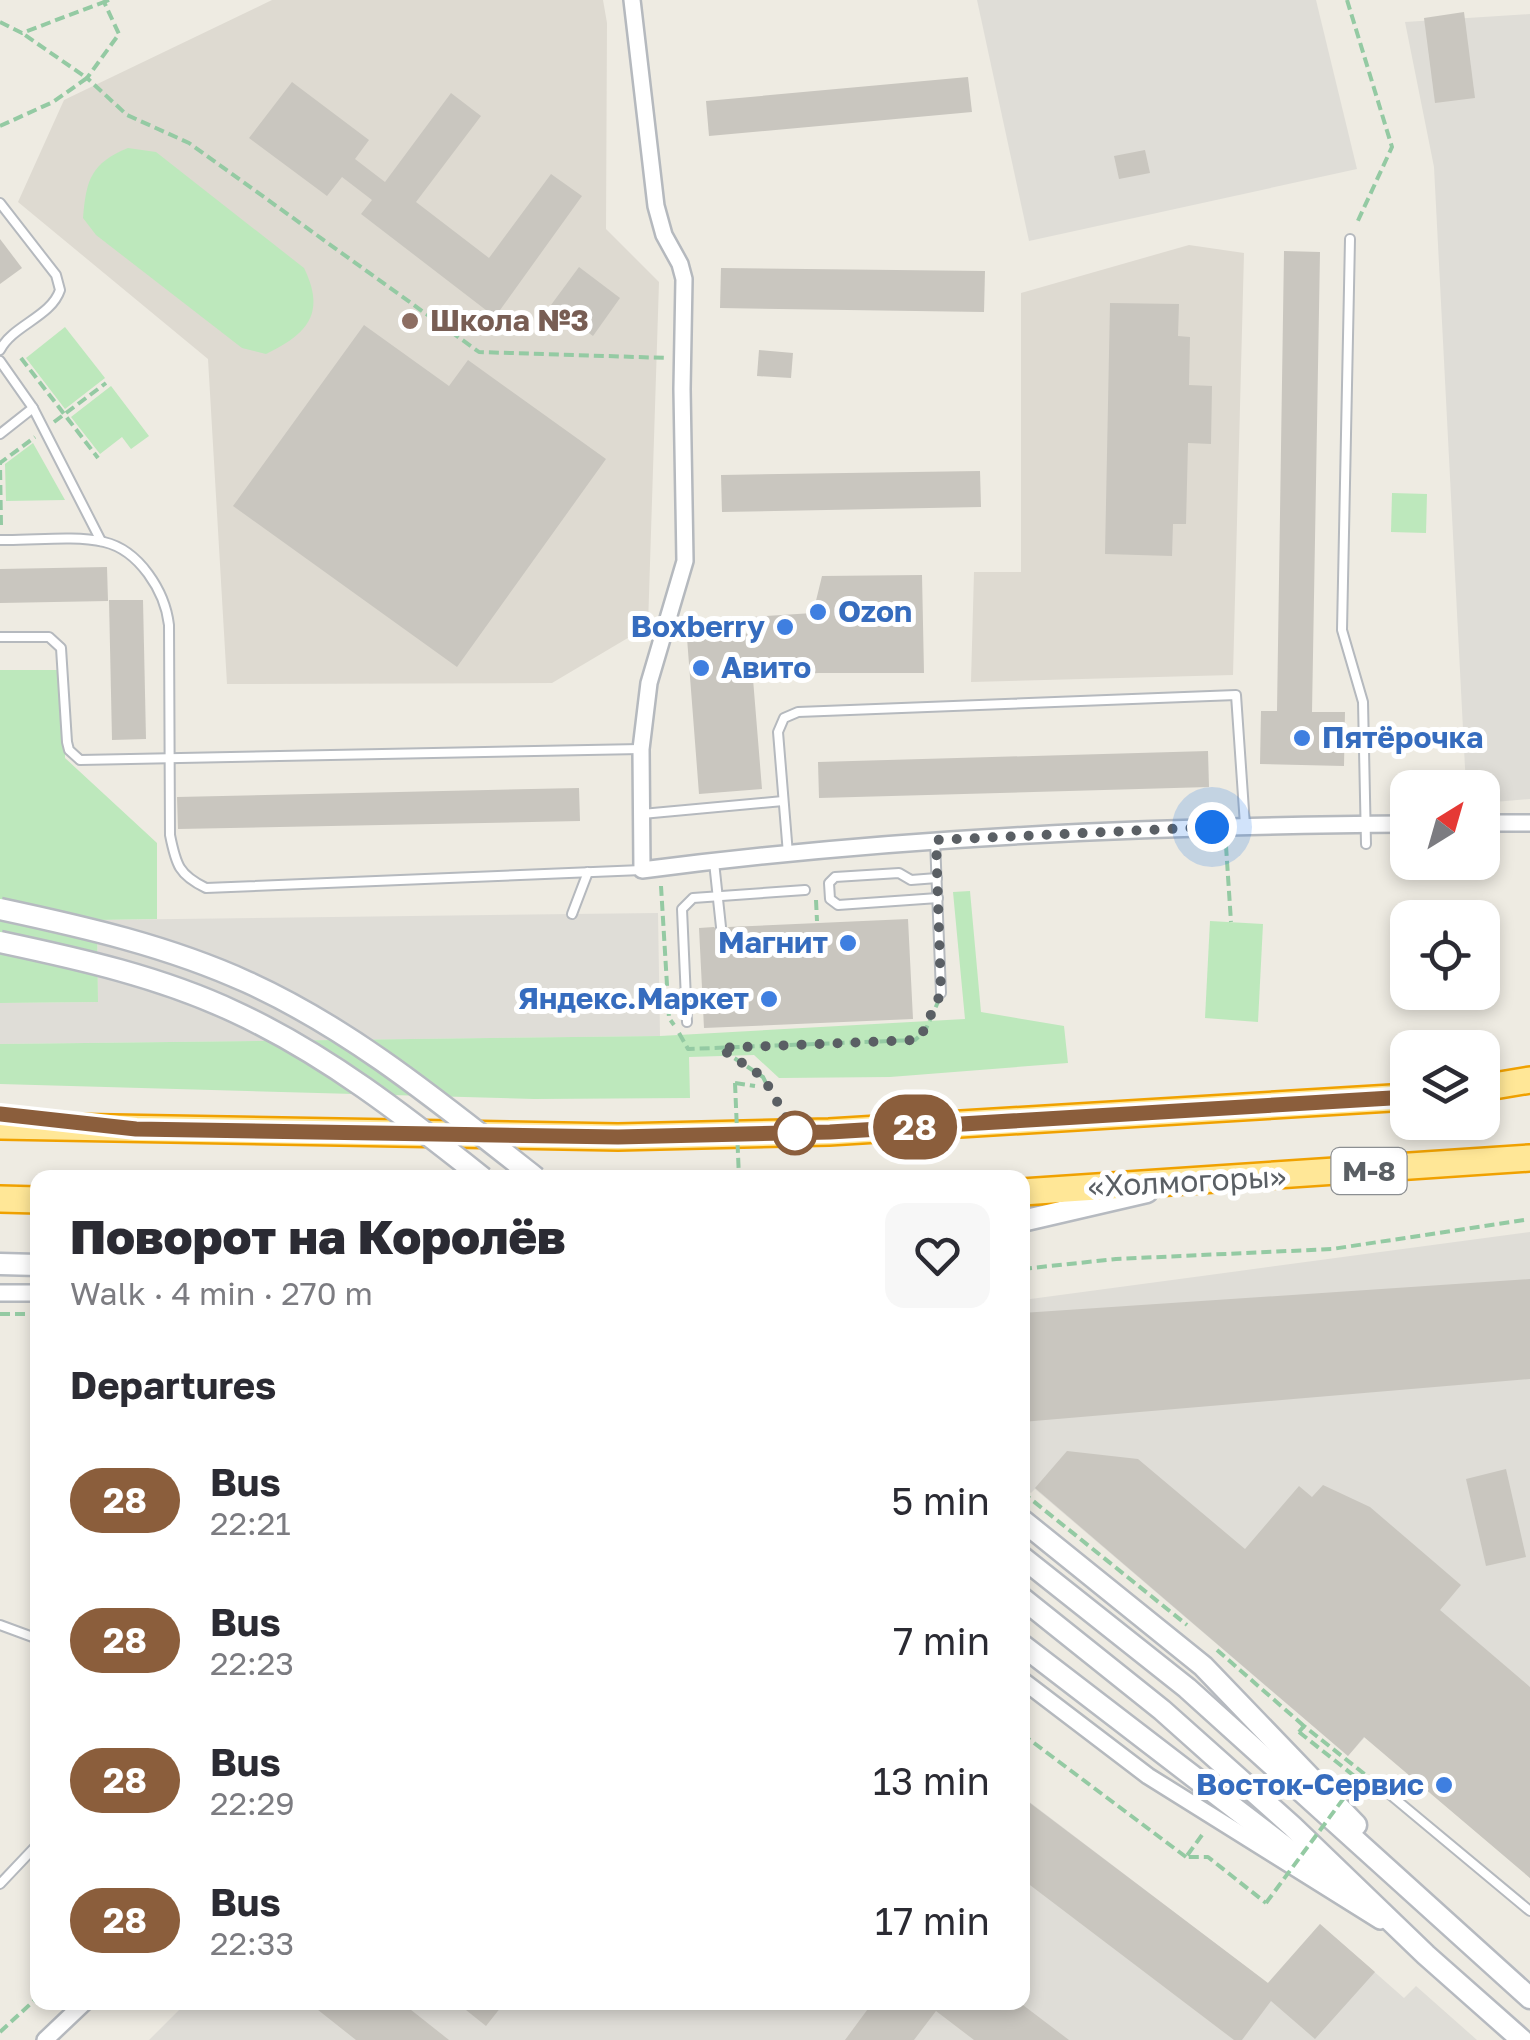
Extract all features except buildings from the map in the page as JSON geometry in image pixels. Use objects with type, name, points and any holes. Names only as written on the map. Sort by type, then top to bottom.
[{"type":"highway","points":[[1500,1085],[1530,1079]]},
{"type":"highway","points":[[0,1126],[618,1137],[812,1132],[1390,1098]]},
{"type":"highway","name":"«Холмогоры»","points":[[1030,1191],[1530,1158]]},
{"type":"highway","points":[[0,1199],[30,1200]]},
{"type":"main road","points":[[0,909],[160,949],[248,982],[318,1019],[388,1064],[526,1170]]},
{"type":"main road","points":[[0,942],[165,984],[234,1011],[301,1047],[369,1091],[473,1170]]},
{"type":"main road","points":[[0,1114],[136,1129]]},
{"type":"main road","points":[[1030,1219],[1208,1179]]},
{"type":"main road","points":[[0,1264],[30,1265]]},
{"type":"main road","points":[[1030,1527],[1229,1690],[1446,1922]]},
{"type":"main road","points":[[1030,1563],[1187,1688],[1530,1998]]},
{"type":"main road","points":[[1030,1604],[1162,1710],[1522,2040]]},
{"type":"main road","points":[[1030,1651],[1426,1956]]},
{"type":"street","points":[[632,0],[656,206],[664,235],[684,278],[685,561],[649,683],[641,750],[642,870],[936,840],[1245,825],[1390,824]]},
{"type":"street","points":[[1500,824],[1530,823]]},
{"type":"street","points":[[0,1293],[30,1293]]},
{"type":"street","points":[[1030,1686],[1148,1776],[1380,1920]]},
{"type":"street","points":[[45,2040],[77,2010]]},
{"type":"lane","points":[[0,203],[56,275],[60,290],[53,304],[6,340],[0,350]]},
{"type":"lane","points":[[1350,239],[1342,630],[1363,702],[1366,844]]},
{"type":"lane","points":[[0,361],[33,408],[101,542]]},
{"type":"lane","points":[[0,434],[33,408]]},
{"type":"lane","points":[[1,540],[101,542],[117,546],[148,573],[167,608],[168,761],[174,854],[184,878],[206,888],[642,870]]},
{"type":"lane","points":[[0,638],[49,638],[61,648],[67,742],[74,756],[88,762],[641,750]]},
{"type":"lane","points":[[788,854],[778,732],[790,713],[1236,695],[1245,825]]},
{"type":"lane","points":[[642,814],[784,802]]},
{"type":"lane","points":[[936,840],[941,993]]},
{"type":"lane","points":[[714,862],[721,927]]},
{"type":"lane","points":[[572,914],[588,872]]},
{"type":"lane","points":[[937,878],[911,880],[899,873],[835,877],[829,883],[830,899],[838,905],[938,898]]},
{"type":"lane","points":[[687,1022],[682,908],[692,898],[805,890]]},
{"type":"lane","points":[[0,1625],[30,1636]]},
{"type":"lane","points":[[1388,1792],[1530,1911]]},
{"type":"lane","points":[[0,1884],[30,1852]]},
{"type":"path","points":[[1347,0],[1392,147],[1350,239]]},
{"type":"path","points":[[0,126],[53,102],[87,78],[120,34],[106,1],[22,33]]},
{"type":"path","points":[[0,22],[87,78],[128,115],[189,143],[479,352],[682,358]]},
{"type":"path","points":[[21,358],[98,458]]},
{"type":"path","points":[[1,540],[0,463],[106,383]]},
{"type":"path","points":[[1224,826],[1232,922]]},
{"type":"path","points":[[669,884],[660,884],[670,1018],[688,1049],[915,1040],[925,1032],[941,993]]},
{"type":"path","points":[[720,1048],[763,1077],[768,1087]]},
{"type":"path","points":[[739,1170],[735,1083],[756,1086]]},
{"type":"path","points":[[1030,1269],[1116,1259],[1332,1250],[1524,1220]]},
{"type":"path","points":[[0,1314],[30,1314]]},
{"type":"path","points":[[1030,1740],[1186,1857],[1208,1858],[1266,1904],[1358,1780],[1300,1732],[1304,1726],[1388,1792]]},
{"type":"path","points":[[1186,1857],[1202,1835]]},
{"type":"path","points":[[0,2032],[30,2004]]},
{"type":"shaded area","name":"Школа №3","points":[[272,0],[603,0],[607,23],[606,229],[659,282],[648,626],[552,683],[227,684],[208,359],[18,202],[64,100]]},
{"type":"shaded area","points":[[977,0],[1316,0],[1357,169],[1029,241]]},
{"type":"shaded area","points":[[1530,14],[1530,799],[1500,802],[1500,770],[1465,770],[1434,167],[1405,22]]},
{"type":"shaded area","points":[[1189,245],[1244,253],[1233,675],[971,682],[974,572],[1021,572],[1021,293]]},
{"type":"shaded area","points":[[658,913],[660,1036],[0,1044],[0,1003],[98,1002],[97,920]]},
{"type":"shaded area","points":[[1530,1232],[1530,1878],[1365,1737],[1348,1756],[1035,1489],[1030,1492],[1030,1299]]},
{"type":"shaded area","points":[[1030,1802],[1253,1972],[1244,1985],[1258,1994],[1320,1924],[1404,1998],[1416,1986],[1477,2040],[149,2040],[179,2010],[1030,2010]]},
{"type":"green space","points":[[128,148],[156,152],[304,268],[313,310],[302,330],[266,354],[242,348],[96,235],[83,218],[89,183],[98,167]]},
{"type":"green space","points":[[65,327],[105,378],[65,409],[26,358]]},
{"type":"green space","points":[[111,386],[149,436],[131,449],[122,437],[100,454],[71,417]]},
{"type":"green space","points":[[33,443],[65,500],[6,501],[5,464]]},
{"type":"green space","points":[[1392,493],[1427,494],[1426,533],[1391,532]]},
{"type":"green space","points":[[0,670],[65,670],[65,758],[157,843],[157,919],[97,920],[98,1002],[0,1003]]},
{"type":"green space","points":[[970,891],[981,1012],[1064,1026],[1068,1063],[890,1077],[779,1078],[754,1055],[689,1057],[690,1098],[534,1099],[0,1084],[0,1044],[660,1036],[965,1019],[953,892]]},
{"type":"green space","points":[[1210,921],[1263,924],[1258,1022],[1205,1018]]},
{"type":"bus line","name":"28","points":[[0,1114],[136,1129],[618,1137],[830,1132],[1390,1098]]},
{"type":"place","name":"Школа №3","points":[[410,321]]},
{"type":"place","name":"Ozon","points":[[818,612]]},
{"type":"place","name":"Boxberry","points":[[785,627]]},
{"type":"place","name":"Авито","points":[[701,668]]},
{"type":"place","name":"Пятёрочка","points":[[1302,738]]},
{"type":"place","name":"Магнит","points":[[848,943]]},
{"type":"place","name":"Яндекс.Маркет","points":[[769,999]]},
{"type":"place","name":"Восток-Сервис","points":[[1444,1785]]},
{"type":"route","points":[[795,1133],[763,1077],[720,1048],[915,1040],[921,1036],[941,993],[936,840],[1212,827]]}]
